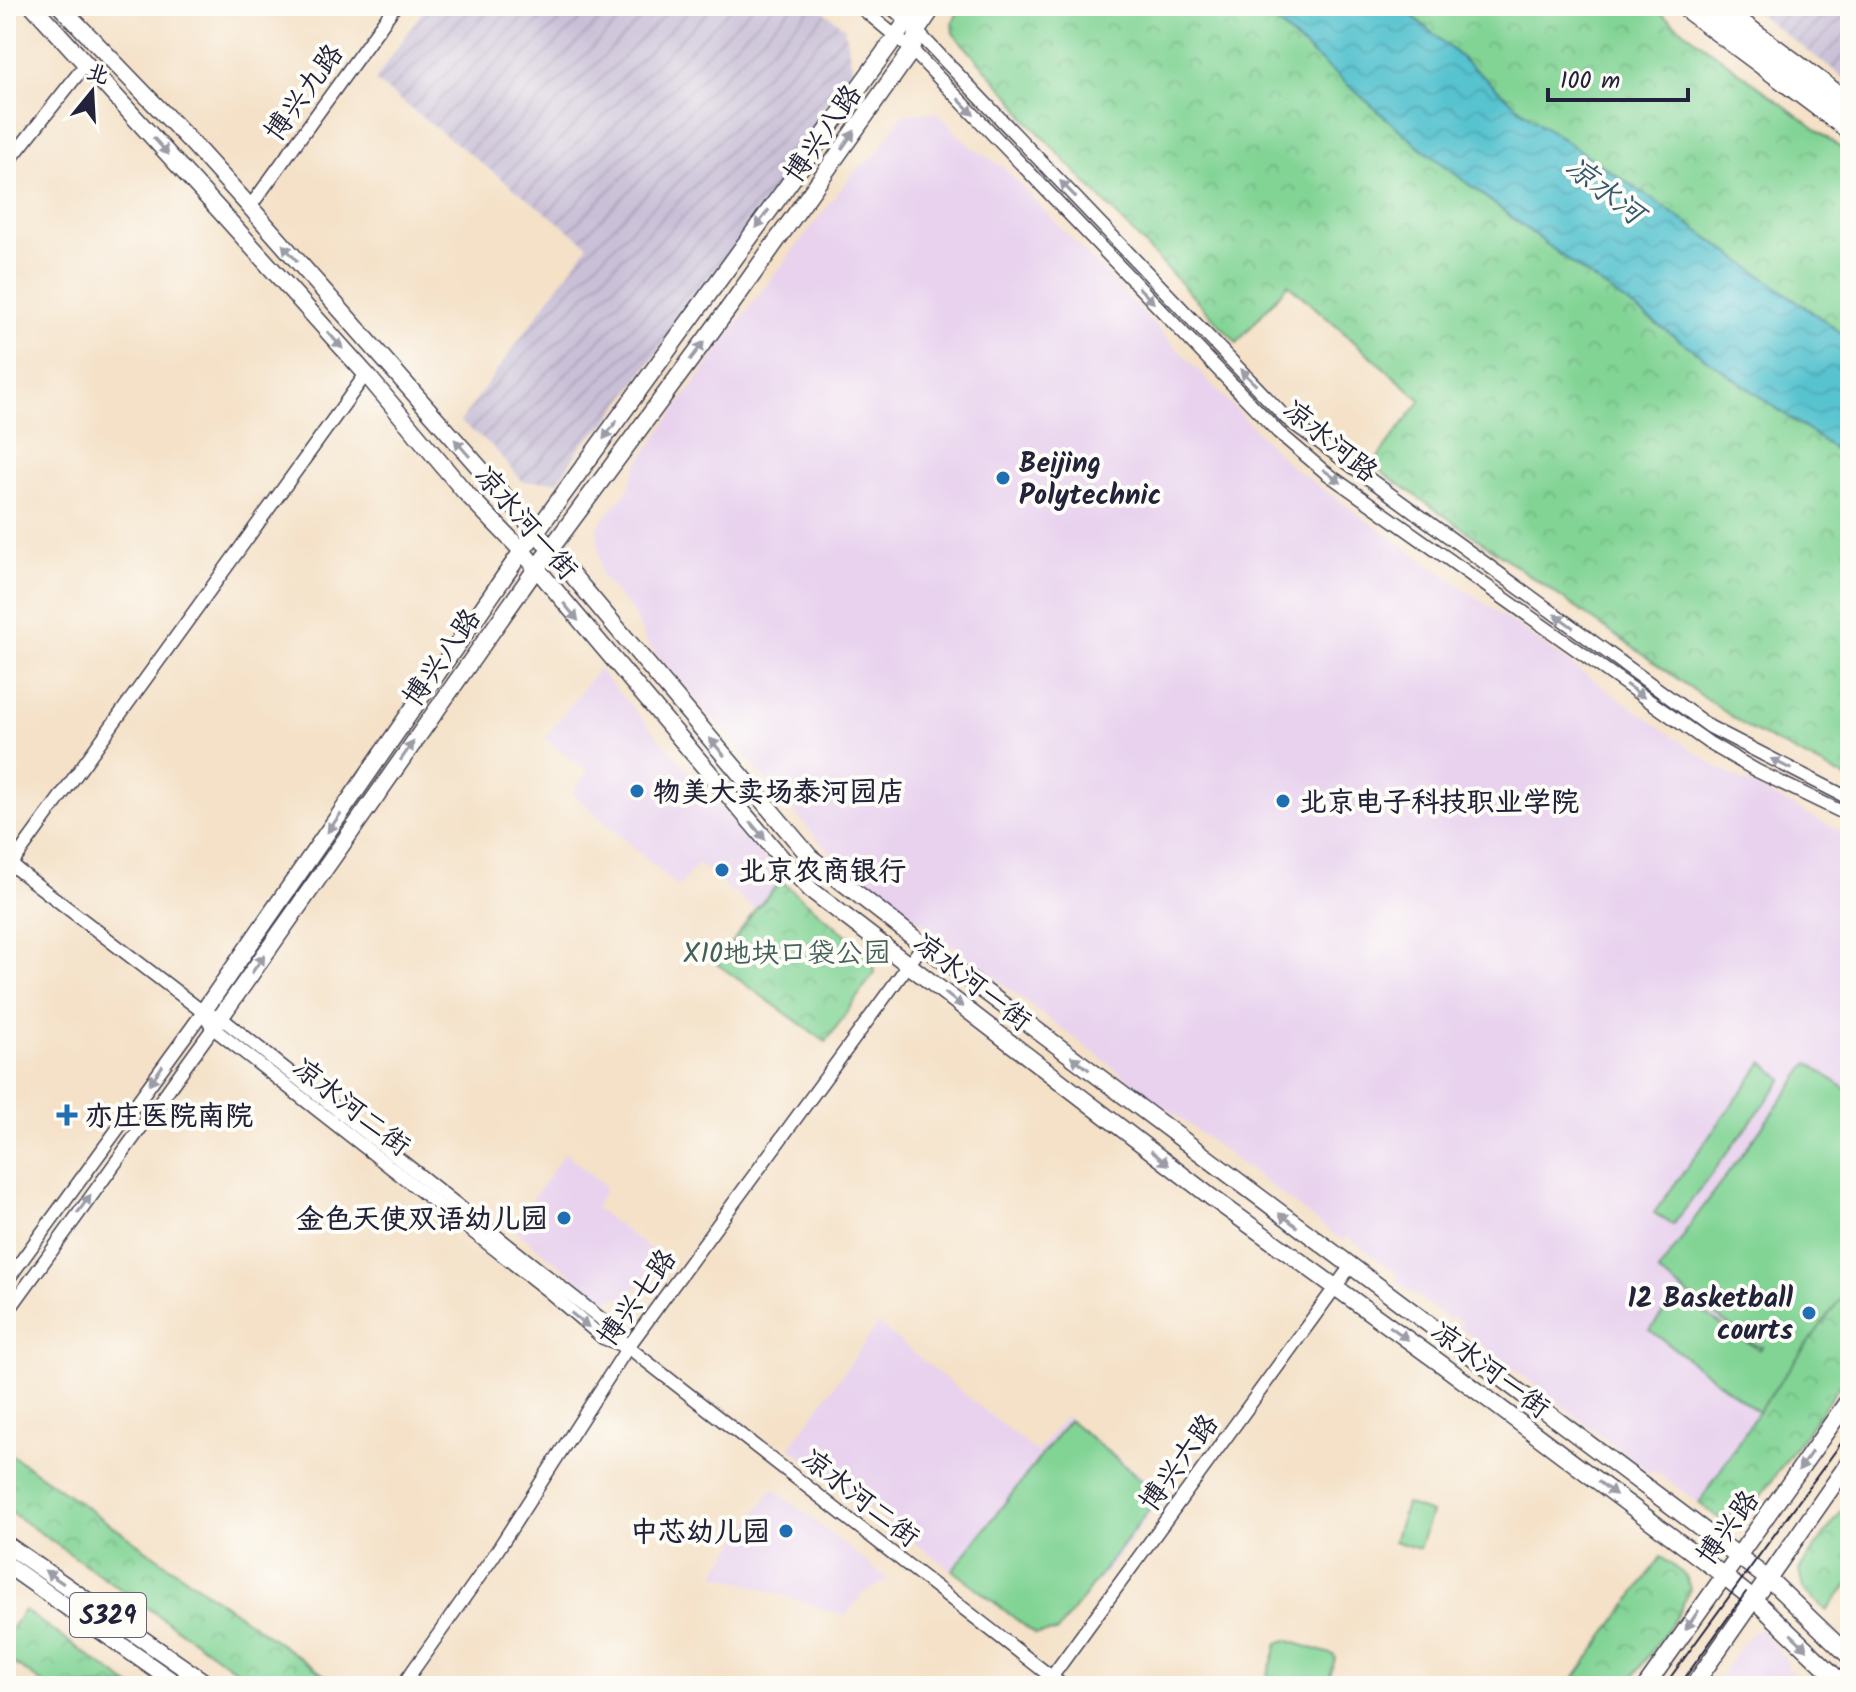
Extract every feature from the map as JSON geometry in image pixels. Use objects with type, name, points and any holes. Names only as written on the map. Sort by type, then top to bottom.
[{"type":"main road","name":"凉水河一街","points":[[33,6],[366,374],[464,491],[522,551],[535,570],[811,890],[1211,1197],[1336,1286],[1753,1599],[1845,1686]]},
{"type":"main road","name":"凉水河一街","points":[[60,6],[250,207],[536,532],[810,857],[1738,1557],[1850,1657]]},
{"type":"main road","points":[[912,26],[918,6]]},
{"type":"main road","points":[[912,26],[934,6]]},
{"type":"main road","points":[[1681,6],[1850,132]]},
{"type":"main road","points":[[1704,6],[1850,115]]},
{"type":"main road","name":"博兴八路","points":[[203,1012],[522,551],[895,34],[912,26],[912,50],[731,305],[550,549],[216,1022]]},
{"type":"main road","points":[[868,934],[882,930],[886,915]]},
{"type":"main road","name":"博兴路","points":[[1646,1686],[1850,1398]]},
{"type":"main road","points":[[1693,1686],[1850,1461]]},
{"type":"main road","name":"S329","points":[[6,1544],[210,1686]]},
{"type":"main road","name":"S329","points":[[6,1564],[179,1686]]},
{"type":"street","name":"博兴九路","points":[[250,207],[395,6]]},
{"type":"street","name":"凉水河路","points":[[859,6],[912,50],[1278,432],[1325,472],[1709,743],[1757,771],[1850,816]]},
{"type":"street","name":"凉水河路","points":[[889,6],[912,26],[1287,419],[1710,727],[1850,799]]},
{"type":"street","points":[[1724,6],[1850,100]]},
{"type":"street","points":[[6,165],[86,64]]},
{"type":"street","points":[[9,863],[366,374]]},
{"type":"street","name":"凉水河二街","points":[[9,863],[216,1022],[547,1290],[563,1307],[603,1338],[628,1347],[788,1469],[1048,1682],[1063,1686]]},
{"type":"street","name":"博兴七路","points":[[402,1686],[493,1557],[628,1347],[923,945]]},
{"type":"street","name":"博兴八路","points":[[6,1282],[203,1012]]},
{"type":"street","name":"博兴八路","points":[[6,1314],[216,1022]]},
{"type":"street","name":"博兴六路","points":[[1048,1682],[1350,1267]]},
{"type":"shaded area","points":[[426,6],[817,6],[844,27],[852,68],[824,106],[814,135],[606,423],[584,442],[558,481],[523,482],[492,446],[460,422],[588,245],[375,81]]},
{"type":"shaded area","points":[[1747,6],[1850,6],[1850,82]]},
{"type":"shaded area","name":"北京电子科技职业学院","points":[[937,112],[971,147],[1002,166],[1289,465],[1715,766],[1850,836],[1850,1285],[1758,1412],[1699,1503],[1662,1476],[1645,1469],[1459,1327],[1462,1322],[1453,1316],[1450,1320],[1395,1280],[1398,1275],[1347,1236],[1343,1241],[843,863],[820,842],[647,643],[633,613],[601,576],[597,528],[628,490],[637,464],[742,317],[854,172],[875,156],[903,114]]},
{"type":"shaded area","points":[[598,669],[730,818],[781,881],[755,910],[698,864],[678,887],[572,793],[588,771],[545,739]]},
{"type":"shaded area","name":"金色天使双语幼儿园","points":[[565,1153],[606,1187],[595,1208],[661,1257],[631,1296],[605,1300],[512,1228]]},
{"type":"shaded area","points":[[878,1324],[1037,1453],[1065,1416],[1164,1494],[1108,1571],[1090,1588],[1057,1632],[1035,1634],[790,1447]]},
{"type":"shaded area","name":"中芯幼儿园","points":[[773,1488],[889,1580],[863,1593],[846,1616],[715,1574]]},
{"type":"shaded area","points":[[1760,1629],[1789,1663],[1786,1667],[1798,1678],[1792,1686],[1713,1686],[1749,1635]]},
{"type":"green space","points":[[962,6],[1257,6],[1415,143],[1583,272],[1850,460],[1850,780],[1748,728],[1372,465],[1421,400],[1288,284],[1237,343],[1026,119],[1013,99],[953,33],[952,23]]},
{"type":"green space","points":[[1401,6],[1651,6],[1850,155],[1850,339],[1693,227],[1530,117]]},
{"type":"green space","name":"X10地块口袋公园","points":[[781,881],[872,956],[874,973],[826,1042],[717,964],[755,910]]},
{"type":"green space","points":[[1763,1062],[1783,1079],[1673,1225],[1654,1213]]},
{"type":"green space","points":[[1809,1063],[1850,1092],[1850,1285],[1758,1412],[1650,1330],[1677,1295],[1759,1350],[1762,1347],[1756,1346],[1658,1272]]},
{"type":"green space","points":[[1850,1285],[1850,1371],[1747,1515],[1720,1519],[1699,1503],[1758,1412]]},
{"type":"green space","points":[[1069,1420],[1160,1495],[1057,1632],[1035,1634],[953,1570]]},
{"type":"green space","points":[[6,1451],[340,1686],[259,1686],[6,1509]]},
{"type":"green space","points":[[1850,1499],[1850,1581],[1827,1611],[1803,1589],[1799,1570]]},
{"type":"green space","points":[[1406,1504],[1431,1513],[1419,1549],[1394,1541]]},
{"type":"green space","points":[[1661,1557],[1686,1576],[1690,1589],[1678,1614],[1627,1686],[1569,1686]]},
{"type":"green space","points":[[24,1610],[131,1686],[47,1686],[6,1658],[6,1636]]},
{"type":"green space","points":[[1286,1640],[1334,1655],[1327,1686],[1268,1684],[1266,1680],[1278,1643]]},
{"type":"water","name":"凉水河","points":[[1257,6],[1401,6],[1530,117],[1693,227],[1850,339],[1850,460],[1583,272],[1415,143]]},
{"type":"tram line","points":[[1664,1686],[1850,1431]]},
{"type":"tram line","points":[[1679,1686],[1746,1592]]},
{"type":"place","name":"Beijing Polytechnic","points":[[1003,478]]},
{"type":"place","name":"物美大卖场泰河园店","points":[[637,791]]},
{"type":"place","name":"北京电子科技职业学院","points":[[1283,801]]},
{"type":"place","name":"北京农商银行","points":[[722,870]]},
{"type":"place","name":"亦庄医院南院","points":[[67,1115]]},
{"type":"place","name":"金色天使双语幼儿园","points":[[564,1218]]},
{"type":"place","name":"12 Basketball courts","points":[[1809,1313]]},
{"type":"place","name":"中芯幼儿园","points":[[786,1531]]}]
